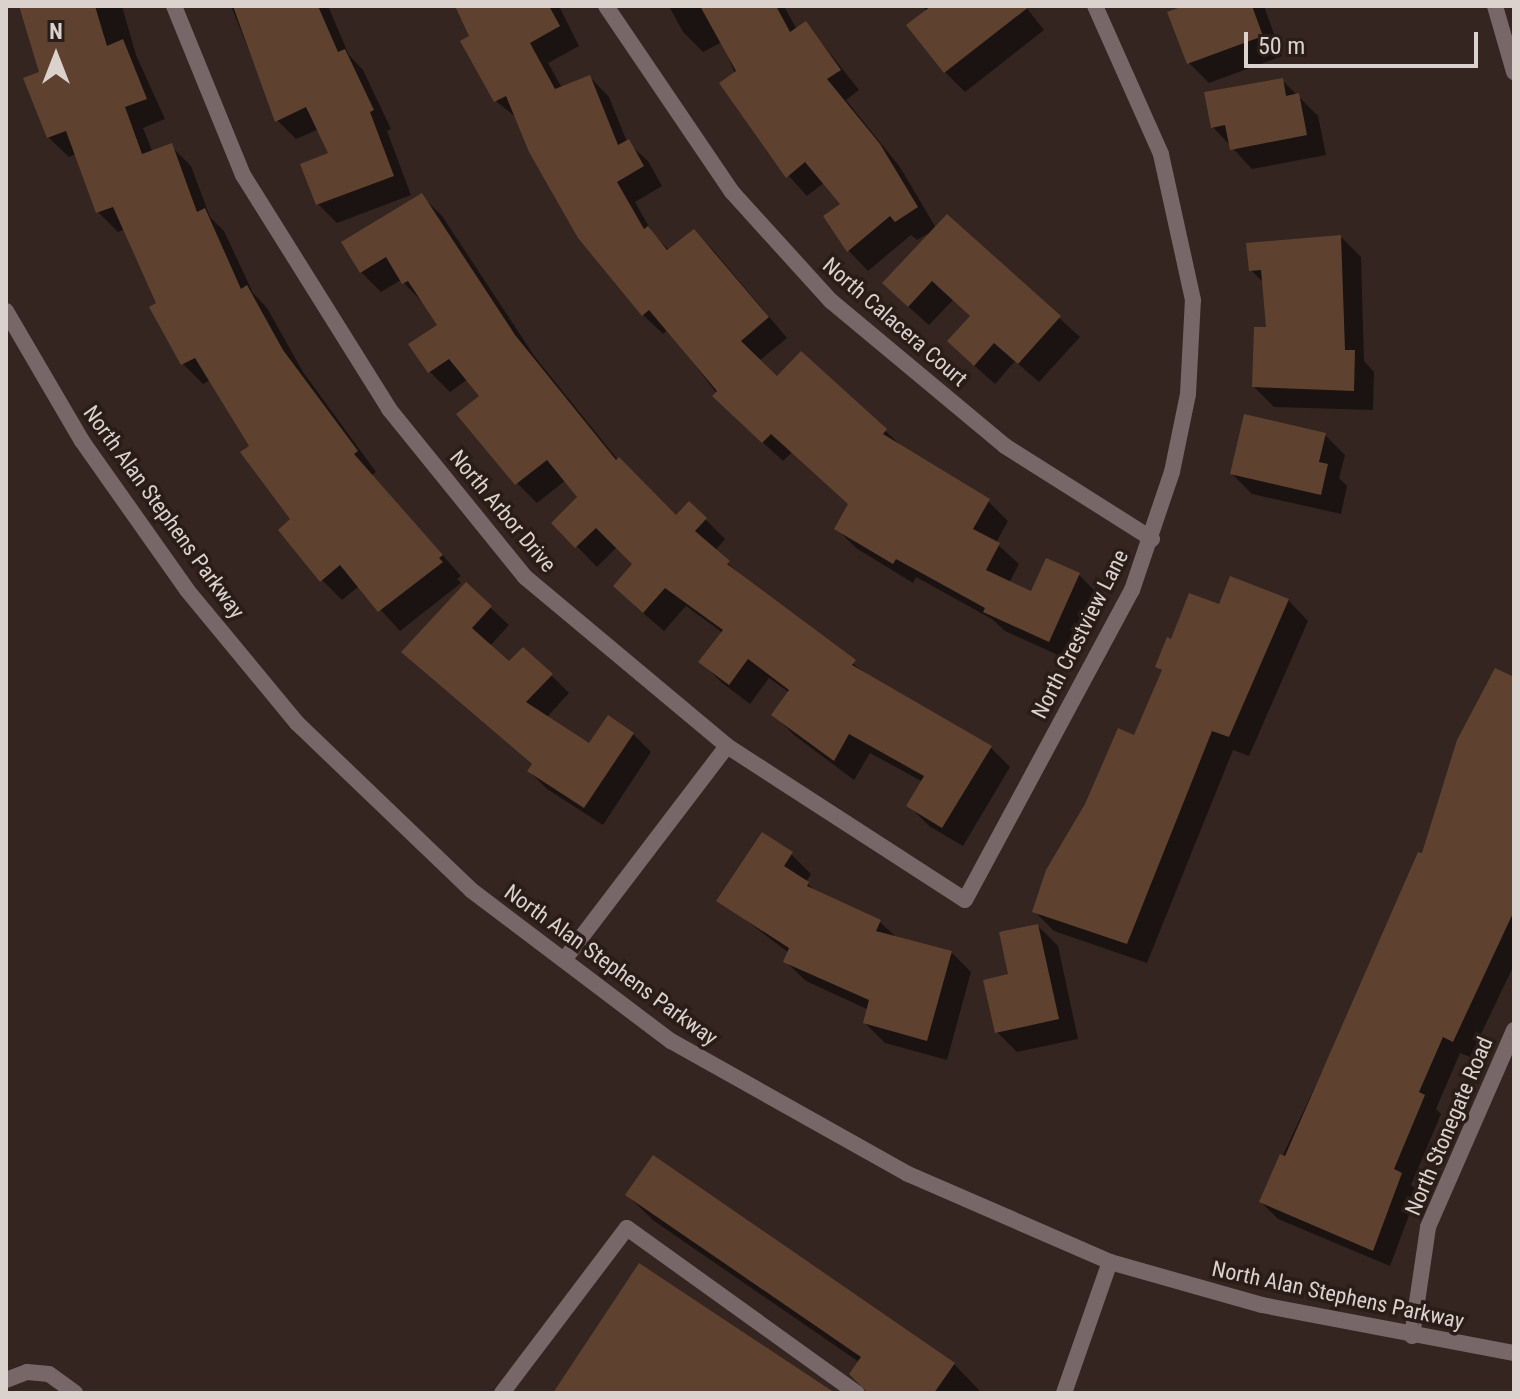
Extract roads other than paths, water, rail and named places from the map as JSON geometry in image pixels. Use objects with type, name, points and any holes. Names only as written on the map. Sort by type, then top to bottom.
[{"type":"street","name":"North Arbor Drive","points":[[174,6],[243,175],[389,409],[525,577],[727,746],[965,900]]},
{"type":"street","name":"North Calacera Court","points":[[606,6],[732,192],[831,301],[1005,446],[1152,539]]},
{"type":"street","name":"North Crestview Lane","points":[[965,900],[1132,590],[1152,539],[1188,394],[1193,300],[1161,154],[1095,6]]},
{"type":"street","points":[[1495,6],[1514,72]]},
{"type":"street","name":"North Alan Stephens Parkway","points":[[6,311],[82,441],[178,578],[297,723],[471,890],[671,1041],[792,1112],[908,1174],[1110,1262],[1262,1305],[1514,1353]]},
{"type":"street","points":[[564,960],[727,746]]},
{"type":"street","name":"North Stonegate Road","points":[[1412,1336],[1428,1227],[1510,1049],[1514,1030]]},
{"type":"street","points":[[502,1393],[627,1228],[857,1393]]},
{"type":"street","points":[[1064,1393],[1110,1262]]},
{"type":"street","points":[[6,1380],[27,1372],[49,1374],[75,1393]]}]
